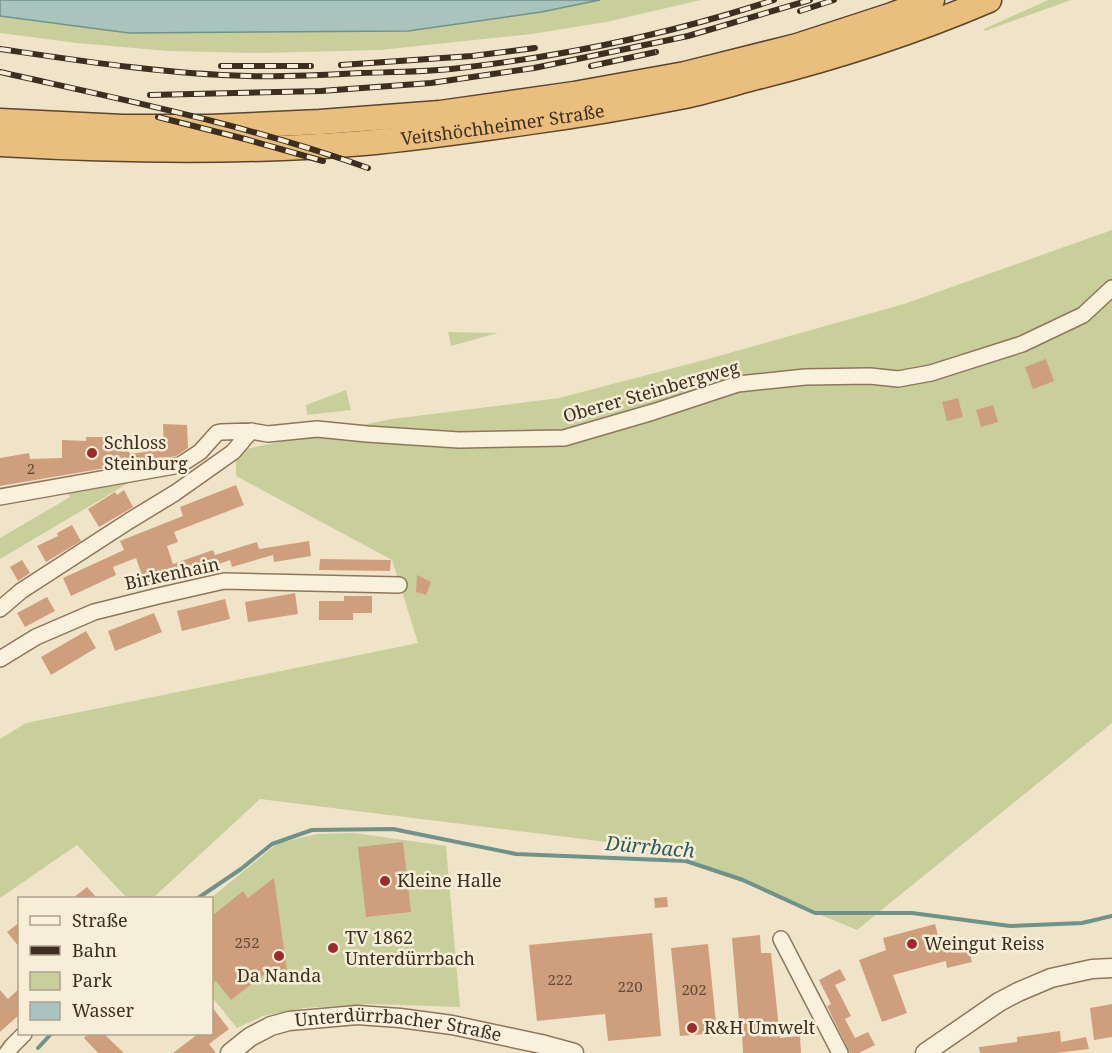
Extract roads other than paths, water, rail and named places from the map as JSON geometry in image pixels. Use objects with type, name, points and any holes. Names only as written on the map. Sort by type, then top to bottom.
[{"type":"highway","name":"Veitshöchheimer Straße","points":[[0,121],[123,127],[210,127],[440,113],[574,94],[685,74],[797,46],[932,0]]},
{"type":"highway","name":"Veitshöchheimer Straße","points":[[0,144],[121,150],[208,151],[363,143],[437,136],[580,115],[687,96],[799,67],[895,37],[988,0]]},
{"type":"street","name":"Oberer Steinbergweg","points":[[0,497],[180,465],[200,452],[217,433],[251,431],[268,434],[317,429],[459,440],[564,438],[738,384],[806,377],[870,376],[898,379],[931,374],[1012,347],[1083,315],[1112,288]]},
{"type":"street","points":[[0,609],[21,591],[175,494],[233,452],[251,431]]},
{"type":"street","name":"Birkenhain","points":[[0,659],[36,637],[94,612],[224,581],[399,585]]},
{"type":"street","points":[[781,939],[840,1053]]},
{"type":"street","points":[[925,1053],[999,1002],[1029,987],[1051,978],[1092,969],[1112,968]]},
{"type":"street","name":"Unterdürrbacher Straße","points":[[230,1053],[250,1037],[271,1026],[289,1021],[357,1015],[452,1025],[574,1053]]},
{"type":"street","points":[[7,1053],[23,1035]]},
{"type":"water","points":[[0,0],[600,0],[541,12],[408,31],[129,33],[0,16]]},
{"type":"waterway","name":"Dürrbach","points":[[199,897],[241,869],[272,844],[312,830],[393,829],[516,854],[686,861],[743,880],[815,913],[912,913],[1010,926],[1082,923],[1112,916]]},
{"type":"waterway","name":"Dürrbach","points":[[38,1048],[50,1035]]},
{"type":"railway","points":[[0,49],[124,66],[217,75],[290,76],[428,71],[533,58],[615,43],[774,0]]},
{"type":"railway","points":[[150,95],[321,91],[431,83],[534,68],[688,36],[810,0]]},
{"type":"railway","points":[[800,11],[834,0]]},
{"type":"railway","points":[[341,65],[472,56],[535,48]]},
{"type":"railway","points":[[591,66],[656,52]]},
{"type":"railway","points":[[221,66],[311,66]]},
{"type":"railway","points":[[0,72],[232,126],[368,168]]},
{"type":"railway","points":[[158,117],[323,161]]},
{"type":"place","name":"Schloss Steinburg","points":[[92,453]]},
{"type":"place","name":"Kleine Halle","points":[[385,881]]},
{"type":"place","name":"Weingut Reiss","points":[[912,944]]},
{"type":"place","name":"TV 1862 Unterdürrbach","points":[[333,948]]},
{"type":"place","name":"Da Nanda","points":[[279,956]]},
{"type":"place","name":"R&H Umwelt","points":[[692,1028]]}]
